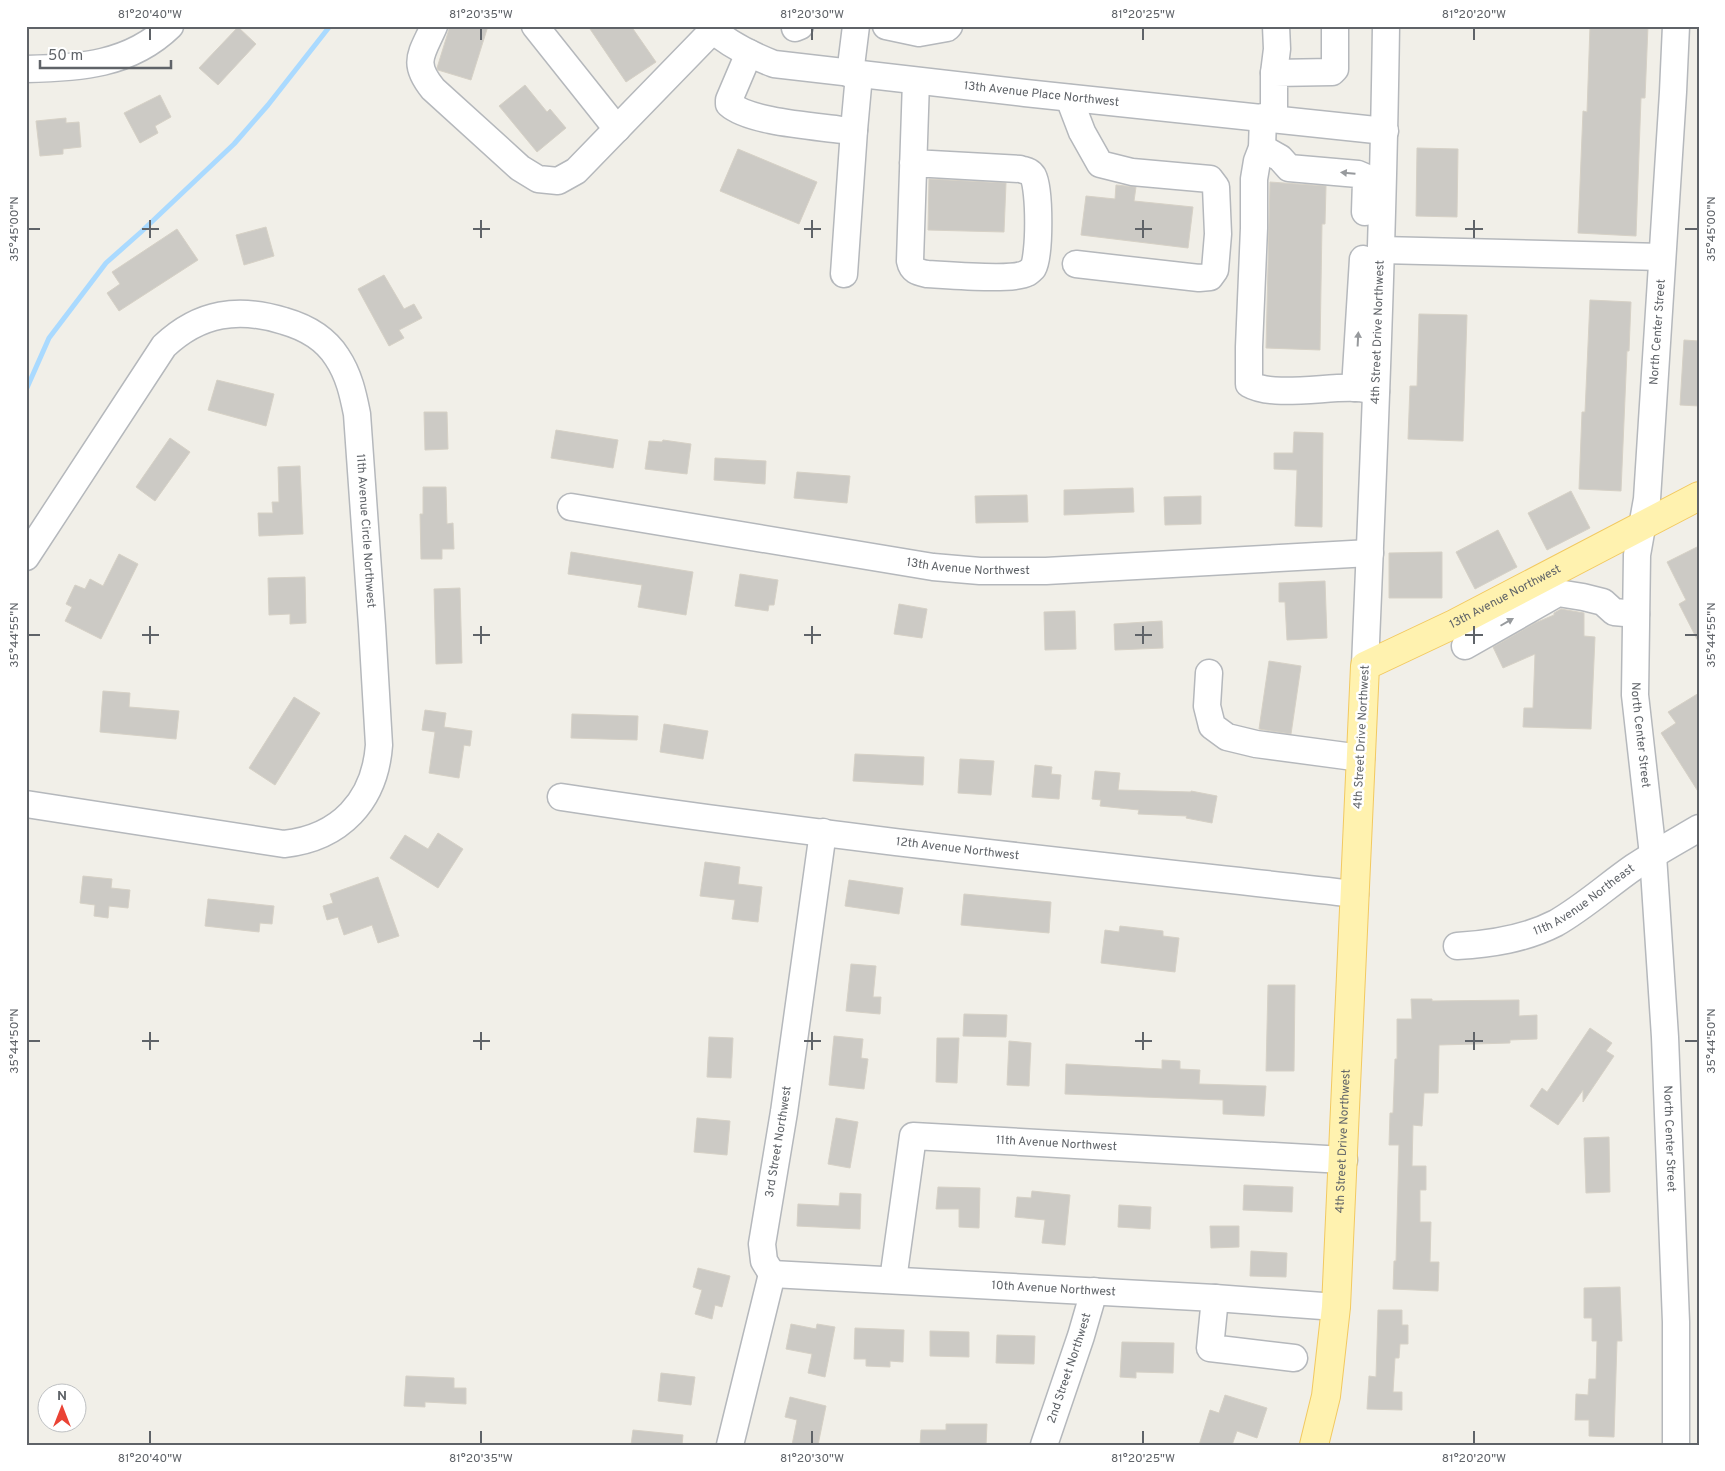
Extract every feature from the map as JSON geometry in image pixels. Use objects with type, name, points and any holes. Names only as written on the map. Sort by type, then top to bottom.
[{"type":"main road","name":"13th Avenue Northwest","points":[[1365,666],[1454,624],[1554,583],[1643,525],[1699,496]]},
{"type":"main road","name":"4th Street Drive Northwest","points":[[1314,1445],[1326,1396],[1336,1307],[1365,666]]},
{"type":"street","points":[[26,68],[56,68],[110,61],[150,43],[170,26]]},
{"type":"street","points":[[434,26],[419,62],[423,77],[433,89],[520,168],[538,179],[558,181],[576,171],[711,28]]},
{"type":"street","points":[[535,26],[617,129]]},
{"type":"street","points":[[844,274],[854,130],[856,26]]},
{"type":"street","points":[[886,26],[919,33],[949,26]]},
{"type":"street","points":[[1262,148],[1280,158],[1289,168],[1358,174],[1365,177],[1374,203],[1365,389],[1285,390],[1262,388],[1250,384],[1249,347],[1254,179],[1257,160],[1262,148],[1269,118],[1277,49],[1276,26]]},
{"type":"street","points":[[1274,73],[1332,72],[1335,69],[1335,26]]},
{"type":"street","name":"4th Street Drive Northwest","points":[[1365,666],[1370,553],[1365,389],[1380,250],[1374,203],[1385,131],[1386,26]]},
{"type":"street","name":"North Center Street","points":[[1676,26],[1647,499],[1637,554],[1635,695],[1653,855],[1665,1047],[1676,1322],[1676,1445]]},
{"type":"street","name":"13th Avenue Place Northwest","points":[[711,28],[729,42],[774,64],[1069,98],[1385,131]]},
{"type":"street","points":[[749,53],[729,100],[729,104],[734,108],[749,116],[842,130],[854,130]]},
{"type":"street","points":[[913,163],[1020,169],[1030,172],[1034,178],[1037,195],[1038,236],[1033,268],[1029,272],[1015,277],[927,274],[916,271],[911,266],[910,261],[913,163],[916,81]]},
{"type":"street","points":[[1069,98],[1082,132],[1100,164],[1132,172],[1210,179],[1216,187],[1217,243],[1215,270],[1210,277],[1199,278],[1076,264]]},
{"type":"street","points":[[1380,250],[1662,257]]},
{"type":"street","name":"11th Avenue Circle Northwest","points":[[26,557],[164,346],[173,337],[194,324],[218,315],[255,313],[298,325],[316,335],[337,356],[350,384],[357,414],[379,745],[374,775],[361,802],[351,814],[327,832],[299,842],[284,844],[26,804]]},
{"type":"street","name":"13th Avenue Northwest","points":[[571,508],[933,566],[980,571],[1046,571],[1370,553]]},
{"type":"street","points":[[1465,646],[1554,583],[1583,597],[1603,602],[1614,612],[1636,614]]},
{"type":"street","points":[[1210,673],[1207,706],[1212,726],[1227,737],[1256,744],[1361,758]]},
{"type":"street","name":"12th Avenue Northwest","points":[[561,797],[673,814],[1355,894]]},
{"type":"street","name":"11th Avenue Northeast","points":[[1456,946],[1487,944],[1508,940],[1556,923],[1653,855],[1699,828]]},
{"type":"street","name":"3rd Street Northwest","points":[[772,1274],[764,1261],[762,1244],[784,1112],[823,832]]},
{"type":"street","name":"11th Avenue Northwest","points":[[893,1280],[913,1136],[1344,1160]]},
{"type":"street","points":[[730,1445],[772,1274]]},
{"type":"street","name":"10th Avenue Northwest","points":[[772,1274],[1215,1298],[1336,1307]]},
{"type":"street","name":"2nd Street Northwest","points":[[1044,1445],[1082,1336],[1094,1291]]},
{"type":"street","points":[[1215,1298],[1210,1348],[1294,1358]]},
{"type":"building","points":[[450,26],[488,26],[471,80],[438,70],[437,68]]},
{"type":"building","points":[[588,26],[631,26],[656,62],[626,82]]},
{"type":"building","points":[[1590,26],[1648,26],[1645,98],[1641,98],[1636,236],[1578,233],[1583,111],[1587,112]]},
{"type":"building","points":[[238,27],[256,44],[218,85],[199,68]]},
{"type":"building","points":[[525,85],[547,112],[550,109],[566,128],[537,152],[499,106]]},
{"type":"building","points":[[160,95],[171,117],[155,126],[158,133],[140,143],[124,113]]},
{"type":"building","points":[[66,118],[66,123],[79,122],[81,147],[63,149],[63,154],[40,156],[36,121]]},
{"type":"building","points":[[1417,148],[1458,149],[1457,217],[1416,216]]},
{"type":"building","points":[[738,149],[817,182],[799,224],[720,191]]},
{"type":"building","points":[[929,179],[1006,183],[1004,232],[928,230]]},
{"type":"building","points":[[1270,182],[1326,186],[1325,224],[1322,224],[1320,350],[1266,348]]},
{"type":"building","points":[[1116,185],[1136,187],[1134,201],[1193,207],[1188,248],[1081,235],[1086,196],[1115,199]]},
{"type":"building","points":[[266,227],[274,256],[244,265],[236,235]]},
{"type":"building","points":[[177,229],[198,260],[119,311],[107,293],[120,284],[112,272]]},
{"type":"building","points":[[384,275],[404,309],[414,304],[422,318],[399,330],[404,338],[389,346],[358,289]]},
{"type":"building","points":[[1590,300],[1631,302],[1621,491],[1579,489],[1582,412],[1585,412]]},
{"type":"building","points":[[1419,314],[1467,315],[1463,441],[1408,439],[1410,386],[1417,386]]},
{"type":"building","points":[[1684,340],[1699,341],[1699,406],[1680,405]]},
{"type":"building","points":[[217,380],[274,394],[266,426],[208,410]]},
{"type":"building","points":[[424,412],[447,412],[448,449],[425,450]]},
{"type":"building","points":[[556,430],[618,440],[613,468],[551,458]]},
{"type":"building","points":[[1294,432],[1323,433],[1322,527],[1295,526],[1297,470],[1274,469],[1274,453],[1293,453]]},
{"type":"building","points":[[170,438],[190,452],[155,501],[136,487]]},
{"type":"building","points":[[663,440],[691,444],[687,474],[645,469],[649,441],[662,442]]},
{"type":"building","points":[[715,458],[766,461],[765,484],[714,480]]},
{"type":"building","points":[[300,466],[303,534],[259,536],[258,513],[273,513],[272,502],[279,502],[278,467]]},
{"type":"building","points":[[797,472],[850,476],[847,503],[794,498]]},
{"type":"building","points":[[423,487],[446,487],[447,524],[453,523],[454,549],[442,549],[442,559],[421,559],[420,514],[423,514]]},
{"type":"building","points":[[1133,488],[1134,512],[1064,515],[1064,490]]},
{"type":"building","points":[[1571,491],[1590,528],[1547,550],[1528,513]]},
{"type":"building","points":[[1027,495],[1028,522],[976,523],[975,496]]},
{"type":"building","points":[[1201,496],[1201,524],[1165,525],[1164,497]]},
{"type":"building","points":[[1498,530],[1517,567],[1475,589],[1456,552]]},
{"type":"building","points":[[1699,546],[1699,643],[1679,604],[1686,600],[1667,562]]},
{"type":"building","points":[[571,552],[693,572],[686,615],[638,607],[642,585],[568,574]]},
{"type":"building","points":[[1442,552],[1442,598],[1389,598],[1389,553]]},
{"type":"building","points":[[119,554],[138,564],[101,639],[65,621],[72,607],[66,604],[75,585],[85,589],[90,579],[103,586]]},
{"type":"building","points":[[740,574],[778,580],[774,605],[769,605],[768,611],[735,606]]},
{"type":"building","points":[[305,577],[306,623],[290,624],[290,614],[269,615],[268,578]]},
{"type":"building","points":[[1325,581],[1327,638],[1287,640],[1285,602],[1279,602],[1279,583]]},
{"type":"building","points":[[460,588],[462,663],[436,664],[434,589]]},
{"type":"building","points":[[899,604],[927,609],[922,638],[894,634]]},
{"type":"building","points":[[1561,609],[1584,613],[1584,636],[1595,637],[1591,729],[1523,727],[1524,708],[1533,708],[1535,654],[1503,668],[1493,647],[1535,623],[1554,615],[1554,613]]},
{"type":"building","points":[[1075,611],[1076,649],[1045,650],[1044,612]]},
{"type":"building","points":[[1162,621],[1163,648],[1115,650],[1114,624]]},
{"type":"building","points":[[1269,661],[1301,666],[1291,734],[1259,729]]},
{"type":"building","points":[[103,691],[130,693],[129,707],[179,711],[176,739],[100,732]]},
{"type":"building","points":[[1699,693],[1699,793],[1661,733],[1676,723],[1668,712]]},
{"type":"building","points":[[294,697],[320,713],[275,785],[249,768]]},
{"type":"building","points":[[425,710],[446,713],[444,727],[472,731],[470,746],[464,745],[459,778],[429,773],[435,732],[422,730]]},
{"type":"building","points":[[572,714],[638,716],[637,740],[571,738]]},
{"type":"building","points":[[664,724],[708,731],[703,759],[660,752]]},
{"type":"building","points":[[855,754],[924,757],[923,785],[853,781]]},
{"type":"building","points":[[960,759],[994,761],[991,795],[958,793]]},
{"type":"building","points":[[1035,765],[1052,767],[1051,774],[1061,775],[1059,799],[1032,797]]},
{"type":"building","points":[[1095,771],[1120,773],[1118,790],[1191,791],[1217,796],[1212,823],[1186,818],[1187,816],[1138,814],[1139,810],[1100,806],[1101,800],[1092,799]]},
{"type":"building","points":[[438,833],[463,849],[438,888],[390,858],[405,835],[428,849]]},
{"type":"building","points":[[705,862],[740,867],[738,884],[762,887],[758,922],[732,919],[735,900],[700,896]]},
{"type":"building","points":[[83,876],[112,879],[111,888],[130,890],[128,908],[109,906],[108,918],[94,916],[95,905],[80,903]]},
{"type":"building","points":[[378,877],[399,936],[378,943],[372,925],[344,935],[338,917],[327,920],[323,906],[333,903],[330,894]]},
{"type":"building","points":[[849,880],[903,888],[899,914],[845,906]]},
{"type":"building","points":[[964,894],[1051,902],[1049,933],[961,925]]},
{"type":"building","points":[[208,899],[274,906],[272,924],[260,923],[259,932],[205,926]]},
{"type":"building","points":[[1120,926],[1163,931],[1163,936],[1179,938],[1175,972],[1101,963],[1105,930],[1119,932]]},
{"type":"building","points":[[851,964],[876,966],[873,997],[881,997],[880,1014],[846,1011]]},
{"type":"building","points":[[1268,985],[1295,985],[1294,1071],[1266,1071]]},
{"type":"building","points":[[1411,999],[1432,999],[1432,1001],[1519,1000],[1519,1016],[1537,1015],[1537,1039],[1510,1040],[1510,1043],[1439,1045],[1438,1093],[1424,1093],[1422,1126],[1413,1125],[1412,1166],[1426,1166],[1426,1190],[1420,1190],[1420,1222],[1431,1222],[1430,1262],[1439,1262],[1438,1291],[1393,1289],[1394,1261],[1396,1261],[1399,1145],[1389,1145],[1390,1113],[1393,1113],[1395,1059],[1397,1059],[1397,1019],[1412,1019]]},
{"type":"building","points":[[964,1014],[1007,1015],[1006,1037],[963,1036]]},
{"type":"building","points":[[1590,1028],[1612,1043],[1606,1051],[1614,1056],[1583,1102],[1583,1090],[1558,1125],[1530,1106],[1542,1088],[1547,1092]]},
{"type":"building","points":[[834,1036],[863,1039],[861,1058],[868,1059],[864,1089],[829,1085]]},
{"type":"building","points":[[709,1037],[733,1038],[731,1078],[707,1077]]},
{"type":"building","points":[[937,1038],[959,1038],[957,1083],[936,1082]]},
{"type":"building","points":[[1009,1041],[1031,1043],[1029,1086],[1007,1085]]},
{"type":"building","points":[[1162,1060],[1180,1061],[1180,1069],[1200,1070],[1199,1084],[1266,1086],[1264,1116],[1223,1114],[1223,1100],[1065,1094],[1066,1064],[1162,1069]]},
{"type":"building","points":[[697,1118],[730,1121],[727,1155],[694,1152]]},
{"type":"building","points":[[836,1118],[858,1122],[850,1168],[828,1164]]},
{"type":"building","points":[[1609,1137],[1610,1192],[1586,1193],[1584,1138]]},
{"type":"building","points":[[1244,1185],[1293,1187],[1292,1212],[1243,1210]]},
{"type":"building","points":[[938,1187],[980,1188],[979,1228],[959,1227],[959,1209],[936,1209]]},
{"type":"building","points":[[1032,1191],[1070,1195],[1065,1245],[1042,1243],[1045,1220],[1015,1217],[1017,1197],[1031,1198]]},
{"type":"building","points":[[840,1193],[861,1194],[860,1229],[797,1226],[798,1204],[839,1206]]},
{"type":"building","points":[[1119,1205],[1151,1207],[1150,1229],[1118,1227]]},
{"type":"building","points":[[1210,1226],[1239,1226],[1239,1247],[1211,1248]]},
{"type":"building","points":[[1251,1251],[1287,1253],[1286,1277],[1250,1276]]},
{"type":"building","points":[[698,1268],[730,1276],[722,1307],[715,1305],[712,1319],[695,1314],[702,1290],[693,1287]]},
{"type":"building","points":[[1620,1287],[1622,1341],[1617,1341],[1614,1437],[1589,1436],[1589,1420],[1575,1420],[1576,1394],[1588,1395],[1589,1379],[1596,1379],[1597,1341],[1592,1341],[1592,1318],[1584,1318],[1584,1288]]},
{"type":"building","points":[[1378,1310],[1402,1310],[1402,1325],[1408,1325],[1408,1344],[1400,1344],[1399,1358],[1395,1358],[1393,1392],[1402,1392],[1402,1410],[1367,1409],[1369,1376],[1376,1377]]},
{"type":"building","points":[[791,1324],[816,1329],[817,1324],[835,1327],[825,1377],[808,1373],[812,1354],[786,1349]]},
{"type":"building","points":[[855,1328],[904,1330],[903,1362],[890,1361],[890,1367],[866,1366],[866,1359],[854,1359]]},
{"type":"building","points":[[930,1331],[969,1332],[969,1357],[930,1356]]},
{"type":"building","points":[[997,1335],[1035,1336],[1034,1364],[996,1363]]},
{"type":"building","points":[[1122,1342],[1174,1343],[1173,1373],[1136,1372],[1136,1378],[1120,1377]]},
{"type":"building","points":[[661,1373],[695,1377],[691,1405],[658,1401]]},
{"type":"building","points":[[406,1376],[454,1378],[454,1388],[466,1388],[466,1404],[425,1402],[425,1407],[404,1406]]},
{"type":"building","points":[[1225,1395],[1267,1408],[1257,1438],[1237,1431],[1232,1445],[1199,1445],[1210,1410],[1219,1413]]},
{"type":"building","points":[[790,1397],[826,1406],[818,1445],[792,1445],[797,1420],[785,1417]]},
{"type":"building","points":[[946,1424],[987,1424],[986,1445],[920,1445],[921,1430],[946,1430]]},
{"type":"building","points":[[633,1430],[683,1435],[682,1445],[631,1445]]},
{"type":"waterway","points":[[26,390],[49,338],[106,263],[234,144],[268,105],[330,26]]}]
